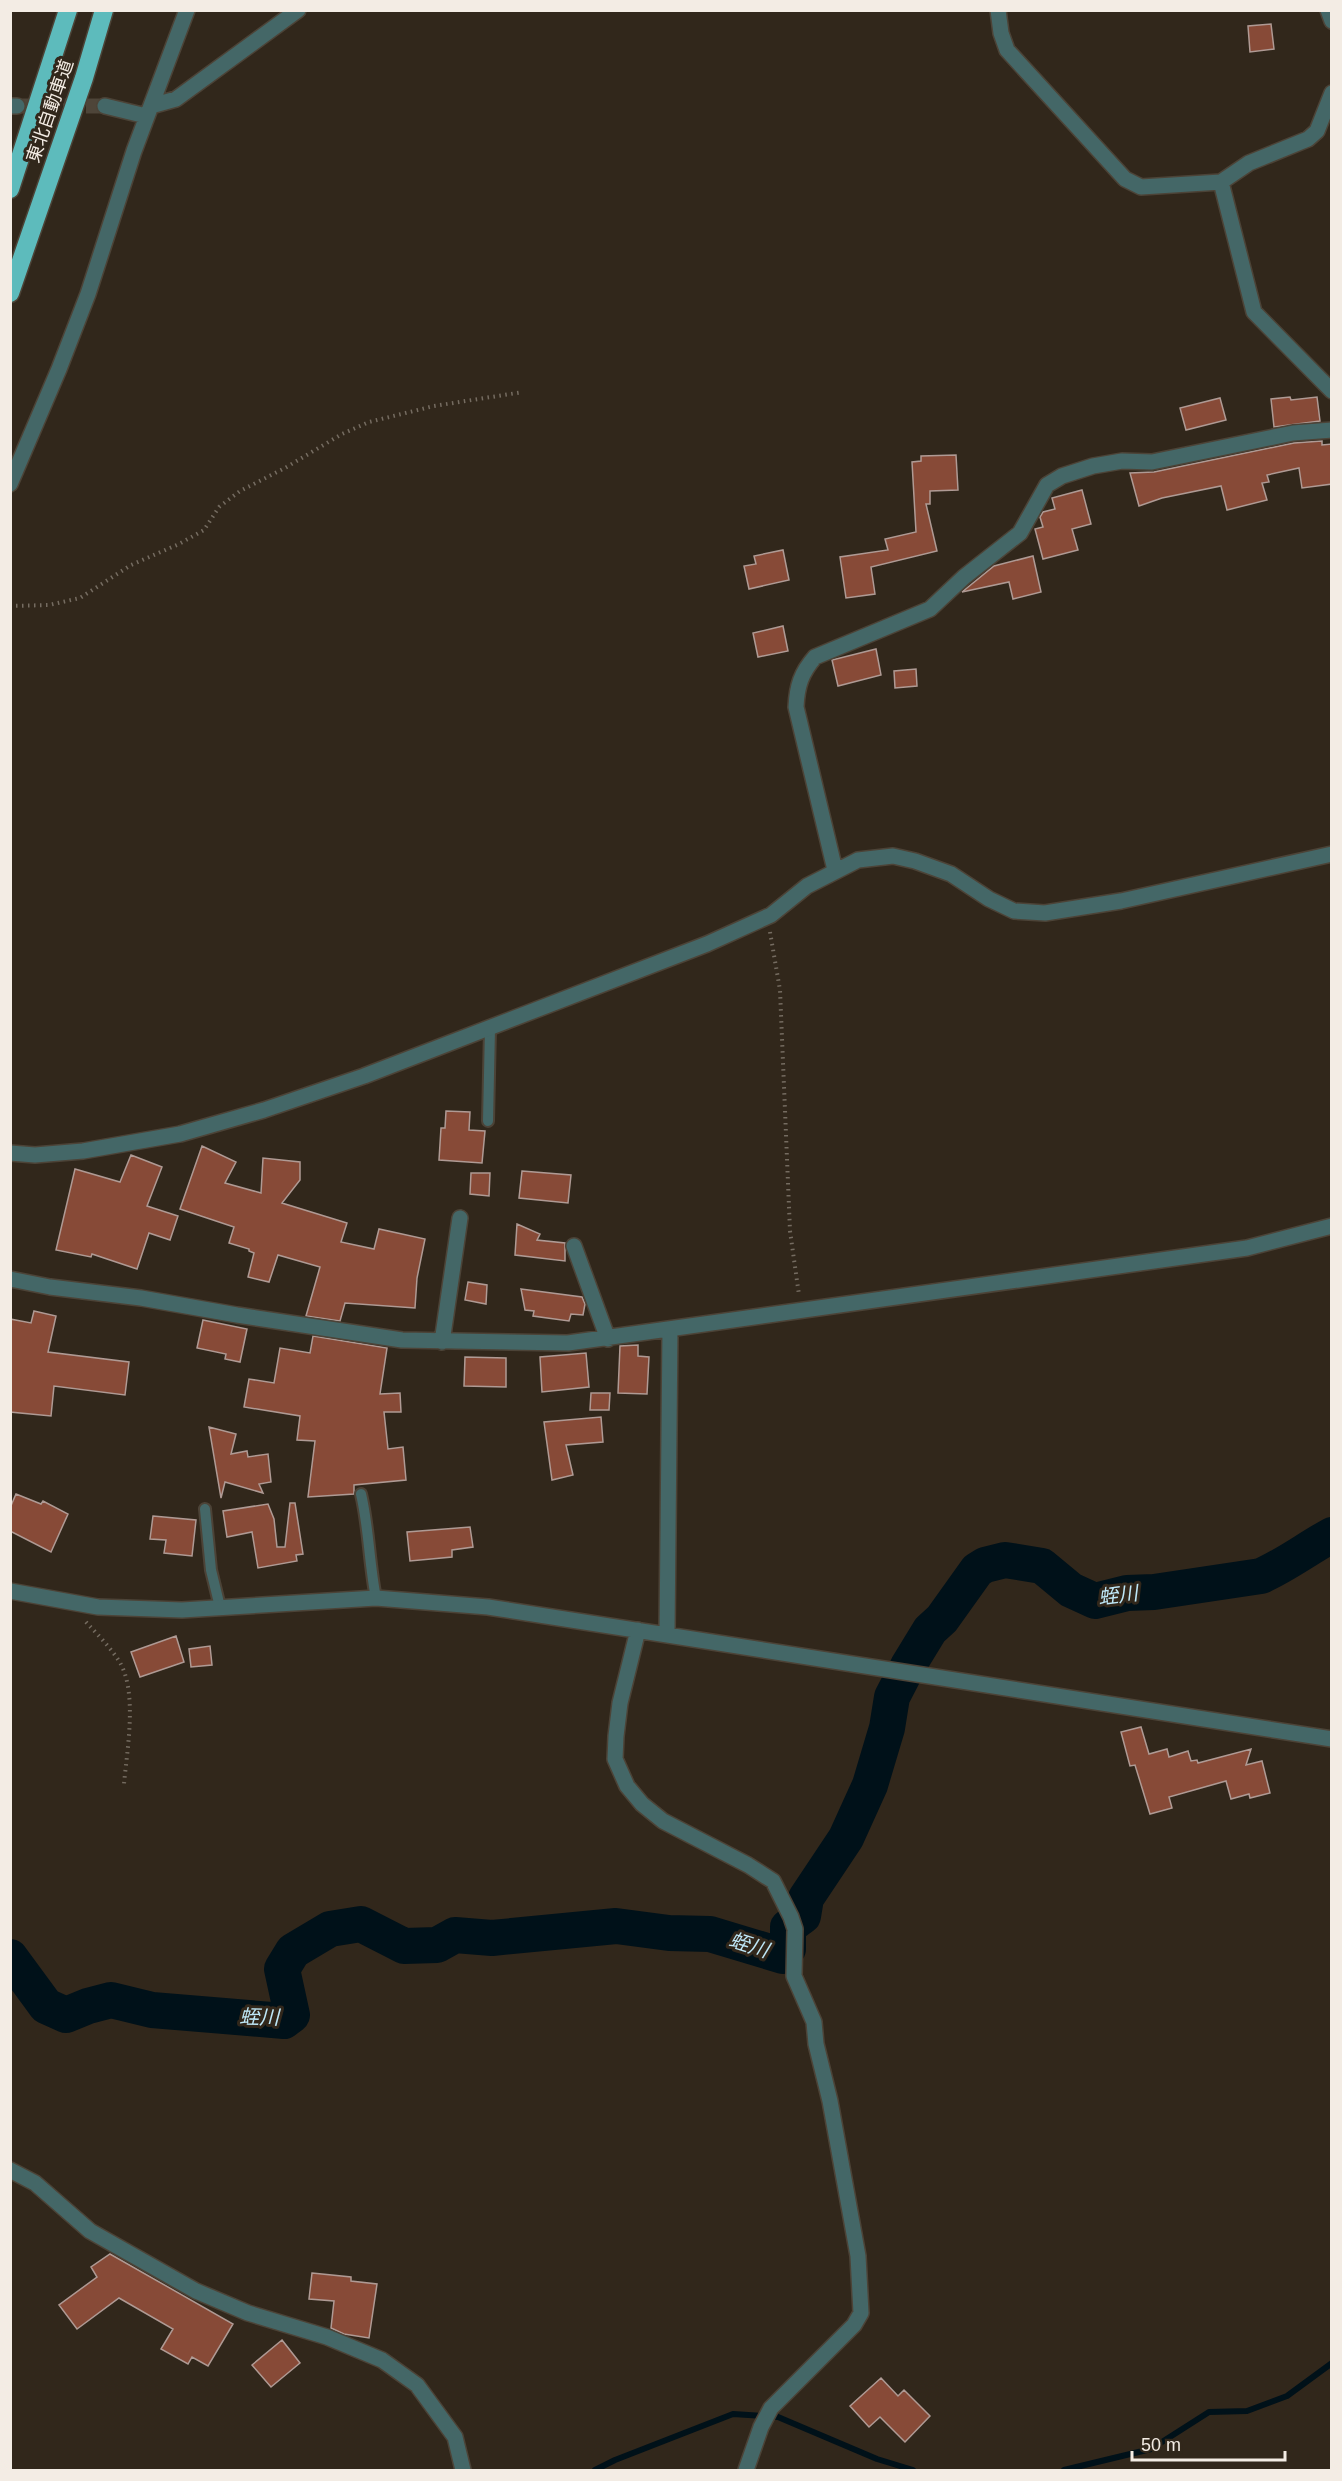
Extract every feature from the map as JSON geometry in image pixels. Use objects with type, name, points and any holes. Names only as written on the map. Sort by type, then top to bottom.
[{"type":"highway","name":"東北自動車道","points":[[10,189],[68,10]]},
{"type":"highway","name":"東北自動車道","points":[[10,293],[105,10]]},
{"type":"street","points":[[10,484],[88,294],[148,111],[187,10]]},
{"type":"street","points":[[105,106],[148,111],[176,99],[298,10]]},
{"type":"street","points":[[998,10],[1001,33],[1007,50],[1125,178],[1141,187],[1221,182],[1249,163],[1308,139],[1317,131],[1332,93]]},
{"type":"street","points":[[1328,10],[1332,21]]},
{"type":"street","points":[[1221,182],[1254,312],[1332,391]]},
{"type":"street","points":[[836,870],[796,707],[797,690],[803,671],[815,657],[930,609],[964,577],[1020,532],[1047,485],[1062,476],[1122,460],[1152,462],[1293,433],[1332,430]]},
{"type":"street","points":[[10,1153],[35,1155],[82,1151],[180,1134],[264,1110],[364,1076],[707,944],[768,916],[807,886],[858,860],[893,856],[915,861],[951,874],[989,899],[1014,911],[1045,913],[1121,901],[1332,854]]},
{"type":"street","points":[[442,1342],[460,1218]]},
{"type":"street","points":[[10,1279],[402,1340],[568,1343],[1247,1248],[1332,1226]]},
{"type":"street","points":[[574,1246],[608,1339]]},
{"type":"street","points":[[667,1634],[670,1330]]},
{"type":"street","points":[[10,1591],[98,1607],[182,1610],[376,1598],[488,1607],[1332,1738]]},
{"type":"street","points":[[638,1630],[620,1703],[615,1759],[627,1786],[642,1804],[663,1821],[748,1864],[773,1881],[793,1923],[794,1976],[814,2022],[816,2044],[830,2101],[858,2256],[861,2313],[854,2325],[771,2408],[761,2427],[746,2470]]},
{"type":"street","points":[[10,2170],[35,2183],[90,2231],[196,2291],[248,2313],[327,2337],[382,2360],[417,2385],[456,2437],[463,2470]]},
{"type":"lane","points":[[488,1121],[490,1028]]},
{"type":"lane","points":[[361,1494],[368,1524],[371,1575],[376,1598]]},
{"type":"lane","points":[[205,1509],[211,1570],[220,1607]]},
{"type":"path","points":[[10,606],[49,604],[80,598],[131,565],[179,544],[204,530],[219,507],[240,491],[285,468],[342,434],[369,422],[434,406],[523,392]]},
{"type":"path","points":[[768,916],[780,990],[790,1231],[801,1311]]},
{"type":"path","points":[[80,1604],[84,1620],[120,1662],[128,1687],[129,1724],[124,1784]]},
{"type":"building","points":[[1271,24],[1274,49],[1250,52],[1248,26]]},
{"type":"building","points":[[1290,397],[1291,400],[1317,397],[1320,421],[1274,427],[1271,399]]},
{"type":"building","points":[[1220,398],[1226,420],[1186,430],[1180,408]]},
{"type":"building","points":[[1322,441],[1322,445],[1332,444],[1332,484],[1302,488],[1299,468],[1267,475],[1269,482],[1262,483],[1267,500],[1227,510],[1221,486],[1162,498],[1139,506],[1130,473],[1154,472],[1294,443]]},
{"type":"building","points":[[956,455],[958,490],[930,491],[930,504],[926,504],[937,551],[871,567],[875,594],[846,598],[840,557],[888,550],[885,539],[916,532],[912,462],[921,461],[921,456]]},
{"type":"building","points":[[1082,490],[1091,524],[1072,529],[1078,550],[1043,559],[1035,529],[1043,527],[1040,517],[1043,512],[1055,509],[1052,498]]},
{"type":"building","points":[[783,550],[789,580],[749,589],[744,566],[756,564],[754,556]]},
{"type":"building","points":[[1033,556],[1041,592],[1013,599],[1009,582],[962,592],[994,566]]},
{"type":"building","points":[[783,626],[788,651],[758,657],[753,633]]},
{"type":"building","points":[[876,649],[881,675],[838,686],[832,660]]},
{"type":"building","points":[[916,669],[917,686],[895,688],[894,671]]},
{"type":"building","points":[[446,1111],[470,1112],[469,1130],[485,1131],[482,1163],[439,1160],[441,1128],[445,1128]]},
{"type":"building","points":[[202,1146],[236,1162],[225,1183],[261,1193],[263,1158],[300,1162],[300,1180],[282,1203],[347,1223],[341,1242],[374,1249],[379,1229],[425,1239],[417,1278],[415,1308],[345,1303],[340,1321],[306,1316],[320,1267],[278,1255],[269,1282],[248,1277],[254,1253],[249,1249],[229,1243],[234,1227],[180,1209]]},
{"type":"building","points":[[131,1155],[162,1167],[147,1206],[178,1216],[170,1240],[149,1233],[137,1269],[92,1254],[91,1257],[56,1250],[75,1169],[120,1182]]},
{"type":"building","points":[[522,1171],[571,1175],[568,1203],[519,1198]]},
{"type":"building","points":[[471,1173],[490,1173],[489,1196],[470,1194]]},
{"type":"building","points":[[517,1224],[540,1234],[537,1240],[565,1243],[565,1261],[515,1255]]},
{"type":"building","points":[[468,1282],[487,1285],[486,1304],[465,1300]]},
{"type":"building","points":[[521,1289],[582,1297],[585,1304],[583,1315],[571,1314],[569,1321],[533,1316],[534,1311],[525,1310]]},
{"type":"building","points":[[34,1311],[56,1316],[48,1352],[129,1362],[125,1395],[54,1386],[51,1416],[10,1412],[10,1319],[31,1323]]},
{"type":"building","points":[[203,1320],[247,1329],[240,1362],[225,1359],[226,1354],[197,1348]]},
{"type":"building","points":[[313,1336],[387,1348],[380,1394],[400,1393],[401,1412],[384,1412],[388,1449],[403,1447],[406,1480],[354,1485],[354,1494],[308,1497],[315,1441],[297,1440],[300,1416],[244,1407],[249,1379],[274,1383],[280,1348],[310,1353]]},
{"type":"building","points":[[638,1345],[638,1356],[649,1357],[647,1394],[618,1393],[620,1346]]},
{"type":"building","points":[[586,1353],[589,1387],[542,1392],[540,1357]]},
{"type":"building","points":[[465,1357],[506,1358],[506,1387],[464,1386]]},
{"type":"building","points":[[591,1393],[610,1393],[609,1410],[590,1410]]},
{"type":"building","points":[[601,1417],[603,1442],[566,1445],[573,1475],[552,1480],[544,1422]]},
{"type":"building","points":[[209,1427],[236,1434],[231,1454],[247,1451],[248,1457],[268,1454],[271,1482],[259,1484],[263,1493],[225,1482],[221,1498]]},
{"type":"building","points":[[16,1494],[41,1504],[43,1501],[68,1514],[51,1552],[10,1531],[10,1508]]},
{"type":"building","points":[[290,1503],[295,1503],[303,1554],[296,1555],[297,1561],[258,1568],[252,1532],[227,1537],[223,1511],[268,1504],[274,1519],[277,1547],[285,1547]]},
{"type":"building","points":[[153,1516],[196,1520],[192,1556],[164,1553],[166,1540],[150,1539]]},
{"type":"building","points":[[470,1527],[473,1547],[452,1550],[452,1557],[410,1561],[407,1532]]},
{"type":"building","points":[[176,1636],[184,1662],[140,1677],[131,1652]]},
{"type":"building","points":[[210,1646],[212,1665],[191,1667],[189,1649]]},
{"type":"building","points":[[1141,1727],[1149,1754],[1167,1749],[1169,1757],[1188,1751],[1191,1761],[1197,1760],[1198,1763],[1251,1749],[1246,1765],[1262,1761],[1270,1793],[1250,1798],[1249,1794],[1231,1799],[1226,1781],[1169,1797],[1172,1808],[1150,1814],[1135,1765],[1130,1766],[1121,1732]]},
{"type":"building","points":[[110,2254],[233,2324],[208,2366],[192,2357],[188,2364],[161,2349],[173,2329],[119,2298],[77,2329],[59,2305],[97,2277],[91,2267]]},
{"type":"building","points":[[312,2273],[351,2277],[351,2281],[377,2284],[369,2338],[344,2334],[331,2328],[334,2301],[309,2299]]},
{"type":"building","points":[[282,2340],[300,2363],[271,2387],[252,2365]]},
{"type":"building","points":[[881,2378],[898,2396],[904,2390],[930,2416],[905,2442],[880,2417],[869,2427],[850,2406]]},
{"type":"waterway","name":"蛭川","points":[[10,1957],[46,2006],[66,2015],[111,2000],[152,2010],[284,2021],[292,2015],[282,1969],[293,1951],[330,1929],[361,1924],[404,1946],[437,1945],[455,1935],[492,1938],[616,1926],[669,1933],[710,1934],[783,1956],[788,1949],[788,1927],[803,1916],[806,1898],[846,1838],[870,1785],[887,1728],[892,1697],[930,1630],[942,1619],[977,1570],[985,1565],[1005,1560],[1042,1566],[1071,1590],[1095,1601],[1127,1593],[1154,1592],[1261,1576],[1332,1535]]},
{"type":"waterway","points":[[1064,2470],[1151,2449],[1209,2412],[1247,2411],[1287,2396],[1332,2363]]},
{"type":"waterway","points":[[595,2470],[733,2414],[778,2417],[877,2459],[913,2470]]},
{"type":"tunnel","points":[[17,106],[105,106]]}]
